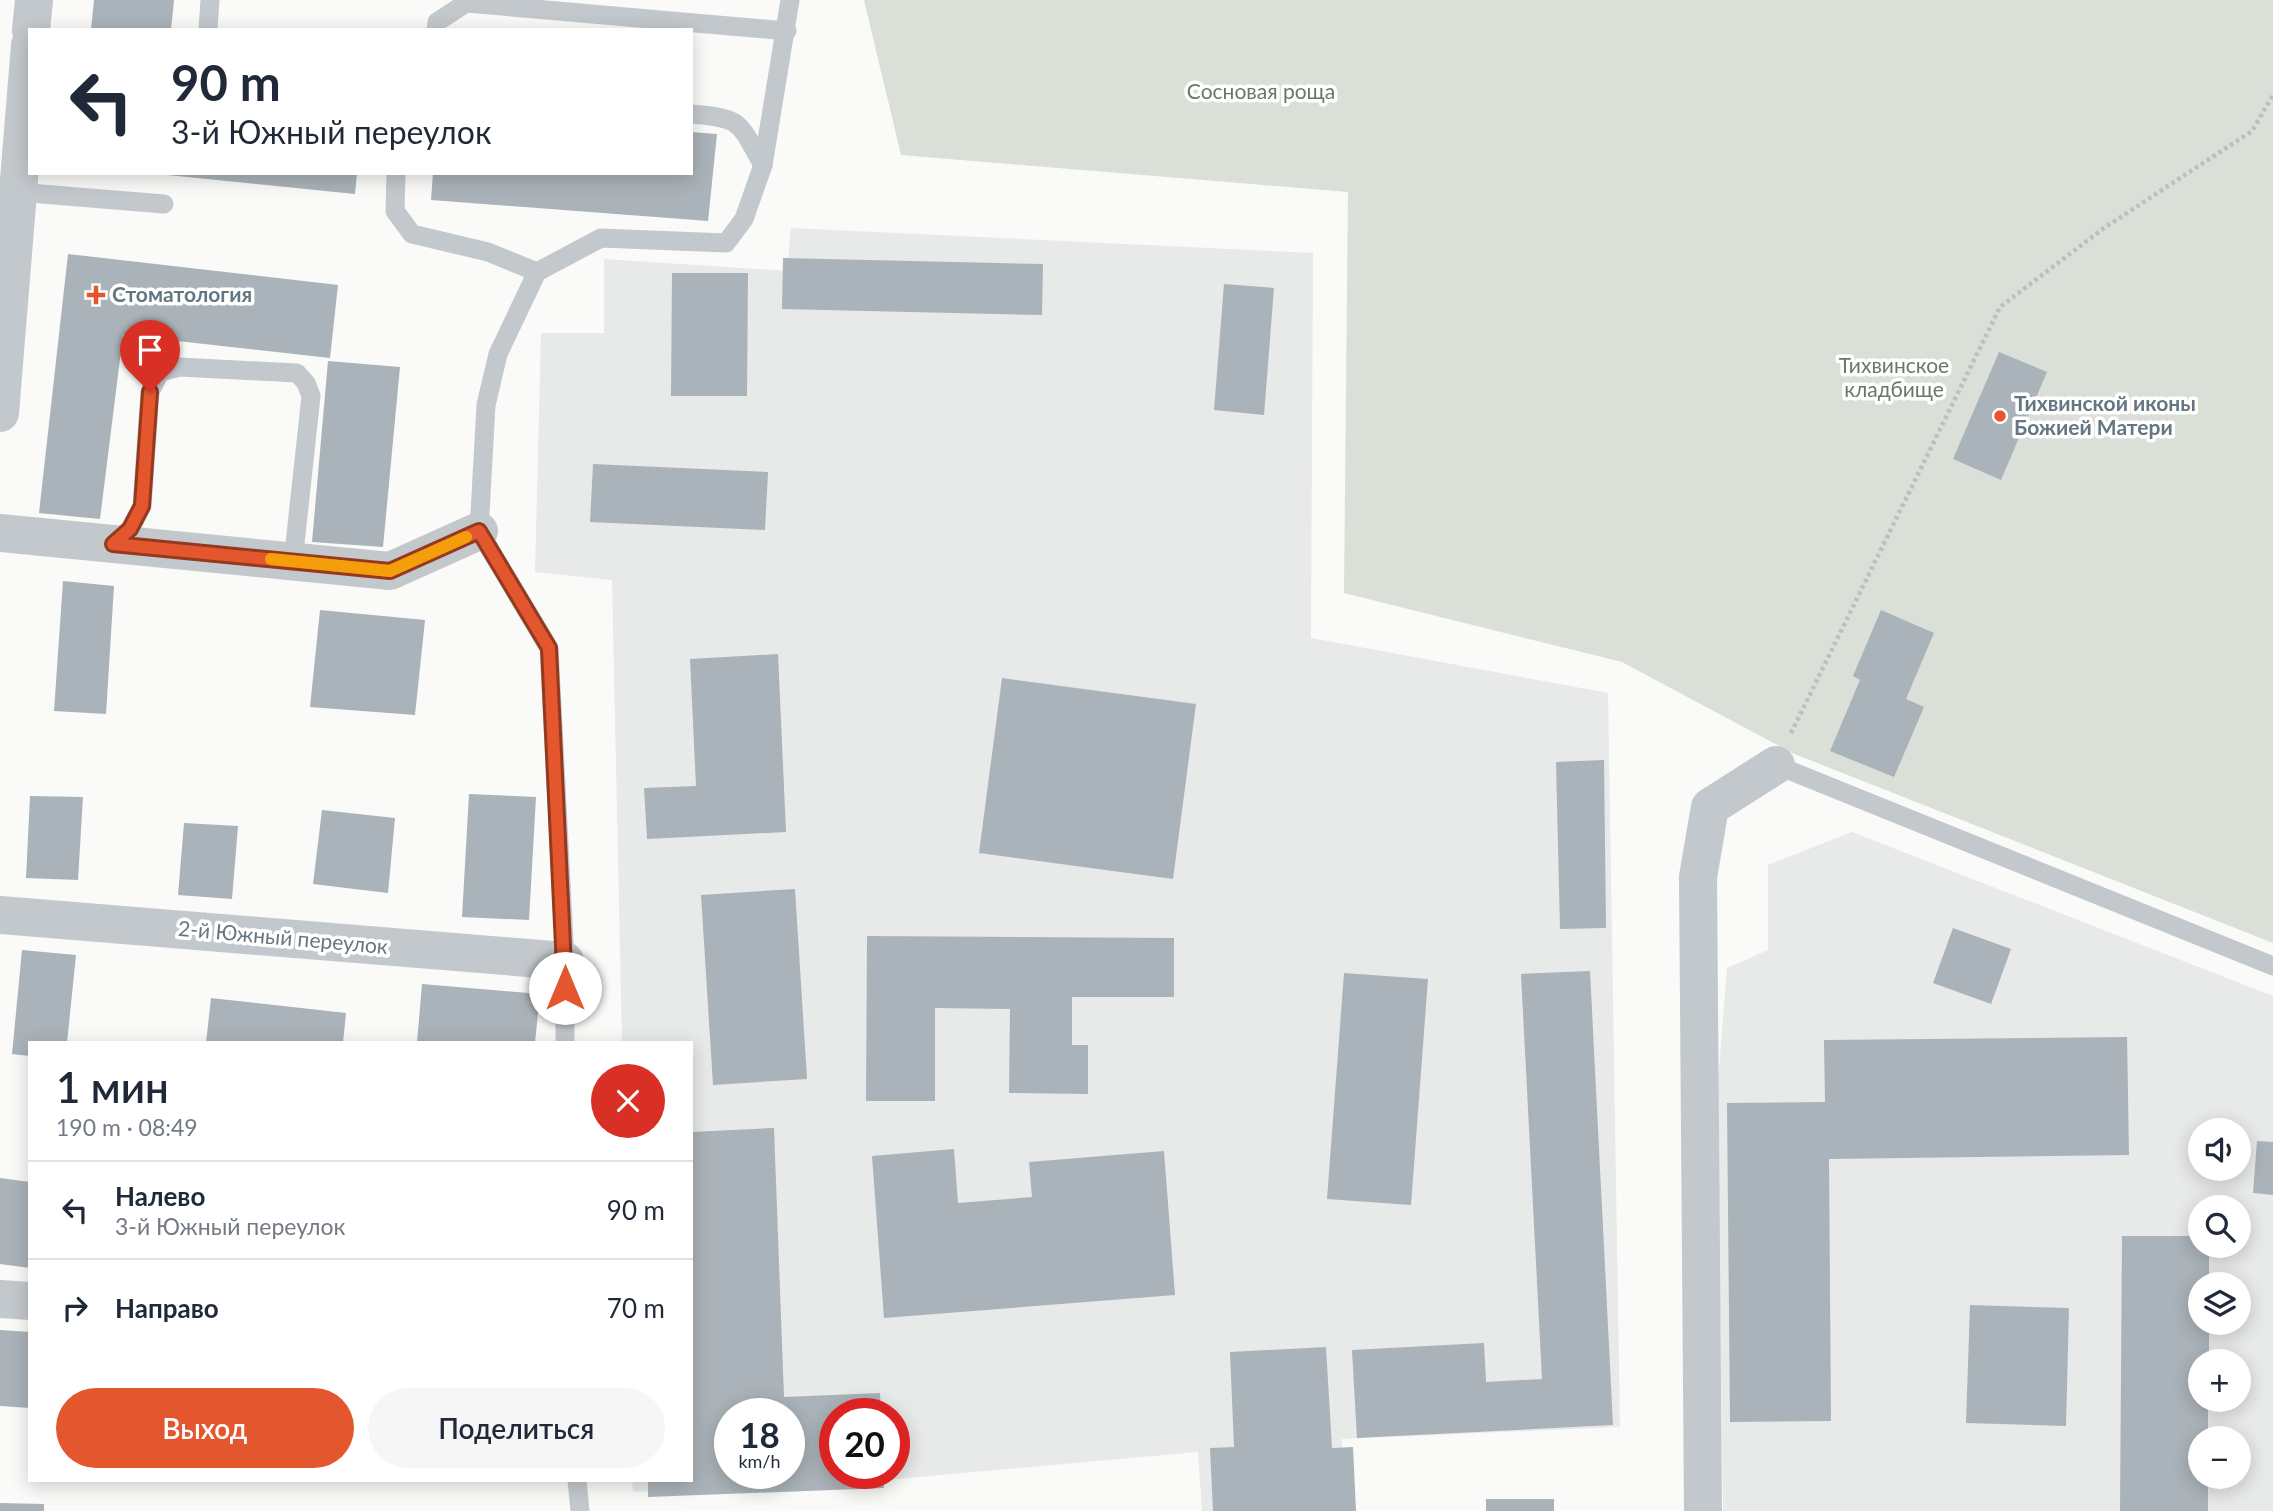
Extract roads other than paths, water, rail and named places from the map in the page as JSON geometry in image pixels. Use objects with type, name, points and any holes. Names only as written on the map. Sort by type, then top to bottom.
[{"type":"street","points":[[31,28],[34,0]]},
{"type":"street","points":[[0,413],[17,192],[10,137],[28,53]]},
{"type":"street","points":[[0,533],[390,571],[479,531]]},
{"type":"street","points":[[1703,1511],[1699,877],[1710,807],[1776,765]]},
{"type":"street","name":"2-й Южный переулок","points":[[0,915],[565,961]]},
{"type":"street","points":[[0,1299],[28,1301]]},
{"type":"lane","points":[[208,28],[210,0]]},
{"type":"lane","points":[[565,1041],[565,961],[549,648],[479,531],[486,405],[498,354],[537,272],[601,238],[726,243],[744,219],[763,165],[768,122],[787,32],[790,0]]},
{"type":"lane","points":[[436,28],[437,22],[466,3],[787,32]]},
{"type":"lane","points":[[693,114],[727,117],[742,128],[763,165]]},
{"type":"lane","points":[[396,175],[396,211],[412,234],[488,252],[537,272]]},
{"type":"lane","points":[[17,192],[164,204]]},
{"type":"lane","points":[[113,544],[130,529],[142,506],[150,392],[160,372],[180,367],[297,373],[306,383],[311,396],[293,562]]},
{"type":"lane","points":[[1776,765],[2273,966]]},
{"type":"lane","points":[[577,1482],[580,1511]]},
{"type":"place","name":"Стоматология","points":[[96,295]]},
{"type":"place","name":"Тихвинской иконы Божией Матери","points":[[2000,416]]},
{"type":"park label","name":"Сосновая роща","points":[[1261,92]]},
{"type":"park label","name":"Тихвинское кладбище","points":[[1894,378]]}]
